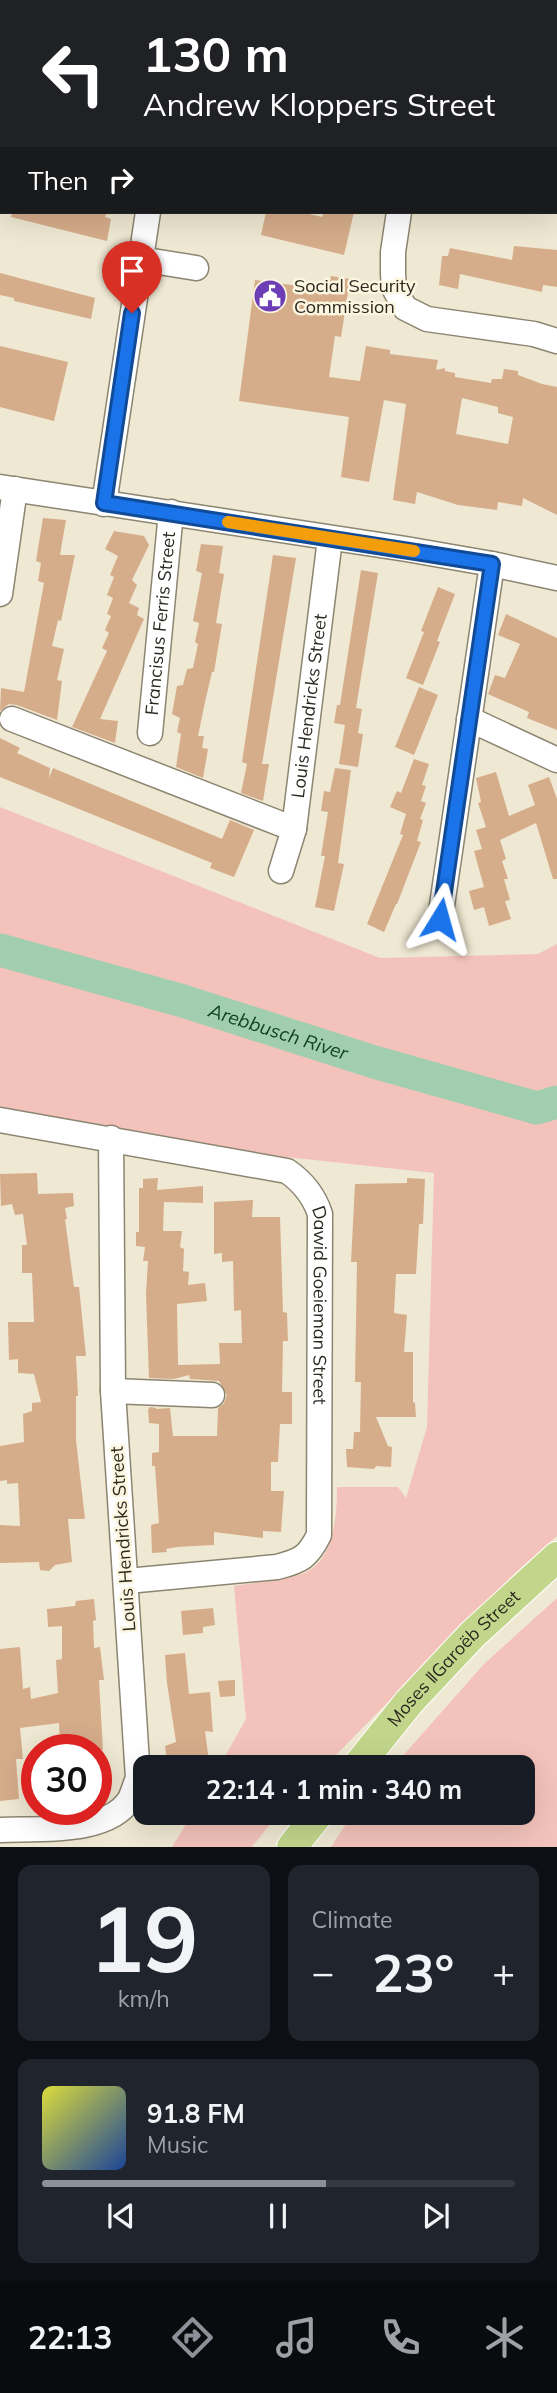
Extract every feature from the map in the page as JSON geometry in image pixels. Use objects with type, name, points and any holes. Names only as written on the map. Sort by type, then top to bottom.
[{"type":"main road","name":"Moses ǁGaroëb Street","points":[[367,1755],[411,1701],[472,1635],[557,1557]]},
{"type":"main road","points":[[292,1847],[309,1825]]},
{"type":"street","points":[[104,503],[148,214]]},
{"type":"street","points":[[399,214],[393,274],[394,288],[405,309],[428,318],[534,334],[557,341]]},
{"type":"street","points":[[140,259],[196,268]]},
{"type":"street","points":[[0,594],[7,488],[492,564],[557,578]]},
{"type":"street","name":"Francisus Ferris Street","points":[[150,733],[171,512]]},
{"type":"street","name":"Louis Hendricks Street","points":[[281,871],[294,830],[330,539]]},
{"type":"street","points":[[440,919],[492,564]]},
{"type":"street","points":[[12,719],[294,830]]},
{"type":"street","points":[[469,719],[557,760]]},
{"type":"street","name":"Dawid Goeieman Street","points":[[0,1119],[287,1171],[297,1178],[315,1200],[320,1214],[318,1535],[310,1551],[298,1562],[277,1567],[127,1581]]},
{"type":"street","name":"Louis Hendricks Street","points":[[0,1830],[91,1825],[116,1813],[129,1800],[138,1778],[113,1391],[111,1138]]},
{"type":"street","points":[[113,1391],[212,1395]]},
{"type":"shaded area","points":[[0,807],[380,958],[538,954],[557,944],[557,1536],[515,1573],[336,1755],[226,1755],[246,1719],[234,1586],[283,1579],[311,1570],[320,1561],[331,1538],[337,1487],[398,1487],[406,1498],[427,1427],[434,1173],[111,1138],[0,1120]]},
{"type":"shaded area","points":[[557,1598],[557,1847],[331,1847],[345,1825],[535,1825],[535,1755],[404,1755],[484,1664]]},
{"type":"shaded area","points":[[186,1825],[269,1825],[252,1847],[172,1847]]},
{"type":"building","points":[[12,214],[106,214],[105,217],[111,219],[107,241],[11,217]]},
{"type":"building","points":[[266,214],[309,214],[322,217],[323,214],[354,214],[344,255],[261,235]]},
{"type":"building","points":[[514,246],[557,250],[557,287],[543,285],[542,292],[460,274],[458,289],[439,285],[442,256],[448,256],[450,248],[512,260]]},
{"type":"building","points":[[0,273],[95,298],[91,319],[14,301],[14,298],[0,295]]},
{"type":"building","points":[[331,276],[350,279],[341,337],[335,336],[329,377],[360,381],[366,346],[390,350],[390,354],[438,360],[436,370],[445,368],[445,371],[455,373],[455,377],[491,383],[492,379],[502,379],[504,369],[518,371],[518,375],[557,387],[557,515],[523,498],[522,506],[498,502],[497,510],[458,505],[417,492],[415,504],[393,500],[406,404],[384,400],[369,482],[341,477],[349,417],[239,401],[255,280],[329,290]],"holes":[[[462,398],[498,407],[498,413],[513,417],[508,444],[456,434]]]},
{"type":"building","points":[[0,346],[68,362],[54,421],[0,407]]},
{"type":"building","points":[[43,518],[66,520],[60,555],[75,555],[61,621],[58,620],[52,646],[64,649],[57,680],[62,681],[57,720],[17,705],[9,704],[0,711],[1,688],[24,692],[44,583],[38,581],[41,563],[36,561]]},
{"type":"building","points":[[114,531],[144,536],[149,545],[132,580],[137,585],[129,603],[139,608],[137,615],[144,619],[100,719],[118,721],[115,743],[72,727],[107,651],[102,648],[109,633],[105,630],[111,616],[107,614],[113,598],[107,595],[114,577],[110,575],[118,556],[105,549]]},
{"type":"building","points":[[201,544],[223,546],[219,573],[224,574],[216,623],[222,624],[214,672],[198,736],[204,736],[202,748],[208,749],[203,778],[176,767],[181,734],[177,732],[180,718],[172,714],[177,686],[183,685],[187,669],[193,668],[198,644],[195,642],[199,623],[193,621],[202,573],[196,571]]},
{"type":"building","points":[[273,555],[296,558],[262,764],[269,764],[263,801],[241,793],[247,764],[242,762]]},
{"type":"building","points":[[361,570],[378,573],[356,708],[362,709],[358,733],[363,734],[358,767],[339,764],[345,725],[334,723],[337,705],[340,705]]},
{"type":"building","points":[[438,587],[455,594],[423,685],[406,678]]},
{"type":"building","points":[[506,614],[557,638],[557,730],[527,718],[529,712],[488,694],[495,675],[505,678],[520,644],[498,635]]},
{"type":"building","points":[[419,687],[438,695],[414,755],[395,747]]},
{"type":"building","points":[[0,738],[20,748],[17,753],[50,768],[49,778],[53,768],[222,839],[230,820],[254,830],[234,877],[210,868],[212,863],[0,777]]},
{"type":"building","points":[[414,759],[429,764],[422,785],[426,786],[421,801],[426,803],[420,819],[423,820],[417,841],[421,842],[384,932],[367,924],[403,835],[400,834],[406,814],[390,807],[397,791],[401,793]]},
{"type":"building","points":[[335,768],[351,770],[338,863],[344,864],[334,911],[315,907],[325,856],[321,856],[328,812],[321,811],[324,791],[330,792]]},
{"type":"building","points":[[496,772],[509,816],[535,805],[528,785],[549,777],[557,799],[557,879],[553,879],[536,823],[500,840],[506,859],[502,861],[508,879],[504,879],[510,900],[505,901],[511,919],[489,926],[484,907],[474,910],[469,891],[484,887],[474,851],[482,849],[476,830],[486,827],[478,803],[481,802],[476,778]]},
{"type":"building","points":[[37,1173],[38,1194],[73,1193],[74,1206],[65,1208],[65,1219],[74,1287],[79,1287],[86,1356],[76,1356],[76,1440],[85,1519],[68,1519],[72,1562],[55,1565],[49,1571],[40,1570],[39,1562],[0,1563],[0,1525],[20,1526],[18,1483],[7,1484],[7,1480],[0,1481],[0,1446],[24,1442],[23,1414],[32,1411],[32,1403],[41,1402],[34,1374],[18,1373],[18,1359],[9,1360],[8,1322],[34,1322],[32,1273],[22,1273],[22,1245],[27,1245],[23,1214],[15,1215],[12,1204],[1,1206],[0,1174]]},
{"type":"building","points":[[158,1178],[157,1190],[203,1186],[203,1203],[164,1202],[163,1231],[182,1231],[180,1247],[184,1249],[183,1271],[189,1272],[188,1285],[205,1283],[207,1301],[177,1304],[178,1365],[220,1364],[219,1343],[242,1343],[241,1310],[234,1311],[233,1261],[222,1262],[222,1253],[214,1254],[214,1202],[253,1200],[252,1217],[280,1217],[283,1312],[287,1313],[288,1341],[283,1341],[282,1392],[292,1392],[292,1424],[280,1424],[278,1462],[271,1462],[271,1491],[284,1491],[281,1532],[263,1531],[263,1538],[214,1532],[214,1545],[177,1547],[166,1549],[167,1552],[152,1553],[151,1525],[159,1523],[152,1453],[159,1452],[159,1424],[149,1423],[148,1410],[150,1407],[170,1408],[173,1436],[217,1436],[218,1408],[227,1395],[219,1381],[190,1379],[189,1375],[174,1379],[149,1378],[146,1294],[148,1261],[143,1261],[145,1247],[136,1246],[136,1232],[139,1232],[139,1188],[143,1188],[143,1179]]},
{"type":"building","points":[[407,1178],[425,1179],[423,1224],[419,1224],[416,1274],[396,1274],[394,1313],[407,1315],[404,1352],[413,1352],[413,1402],[416,1417],[376,1417],[388,1446],[392,1447],[391,1467],[347,1467],[346,1449],[353,1449],[354,1432],[360,1432],[361,1382],[355,1382],[357,1262],[351,1262],[355,1184],[407,1183]]},
{"type":"building","points":[[94,1599],[94,1648],[100,1647],[104,1680],[99,1680],[102,1734],[59,1734],[59,1723],[20,1728],[21,1759],[16,1759],[19,1799],[0,1801],[0,1649],[20,1647],[23,1689],[30,1687],[31,1699],[58,1693],[56,1660],[62,1659],[62,1626],[48,1627],[47,1609],[75,1606],[76,1601]]},
{"type":"building","points":[[213,1608],[215,1625],[203,1627],[203,1633],[183,1635],[181,1611]]},
{"type":"building","points":[[185,1653],[189,1694],[210,1692],[213,1732],[205,1731],[208,1755],[166,1755],[165,1746],[176,1742],[165,1655]]},
{"type":"building","points":[[235,1680],[235,1696],[220,1697],[218,1681]]},
{"type":"waterway","name":"Arebbusch River","points":[[0,950],[183,1001],[374,1062],[537,1108],[557,1102]]},
{"type":"slow traffic","points":[[228,522],[414,551]]},
{"type":"place","name":"Social Security Commission","points":[[270,296]]},
{"type":"route","points":[[132,313],[104,503],[492,564],[440,919]]}]
